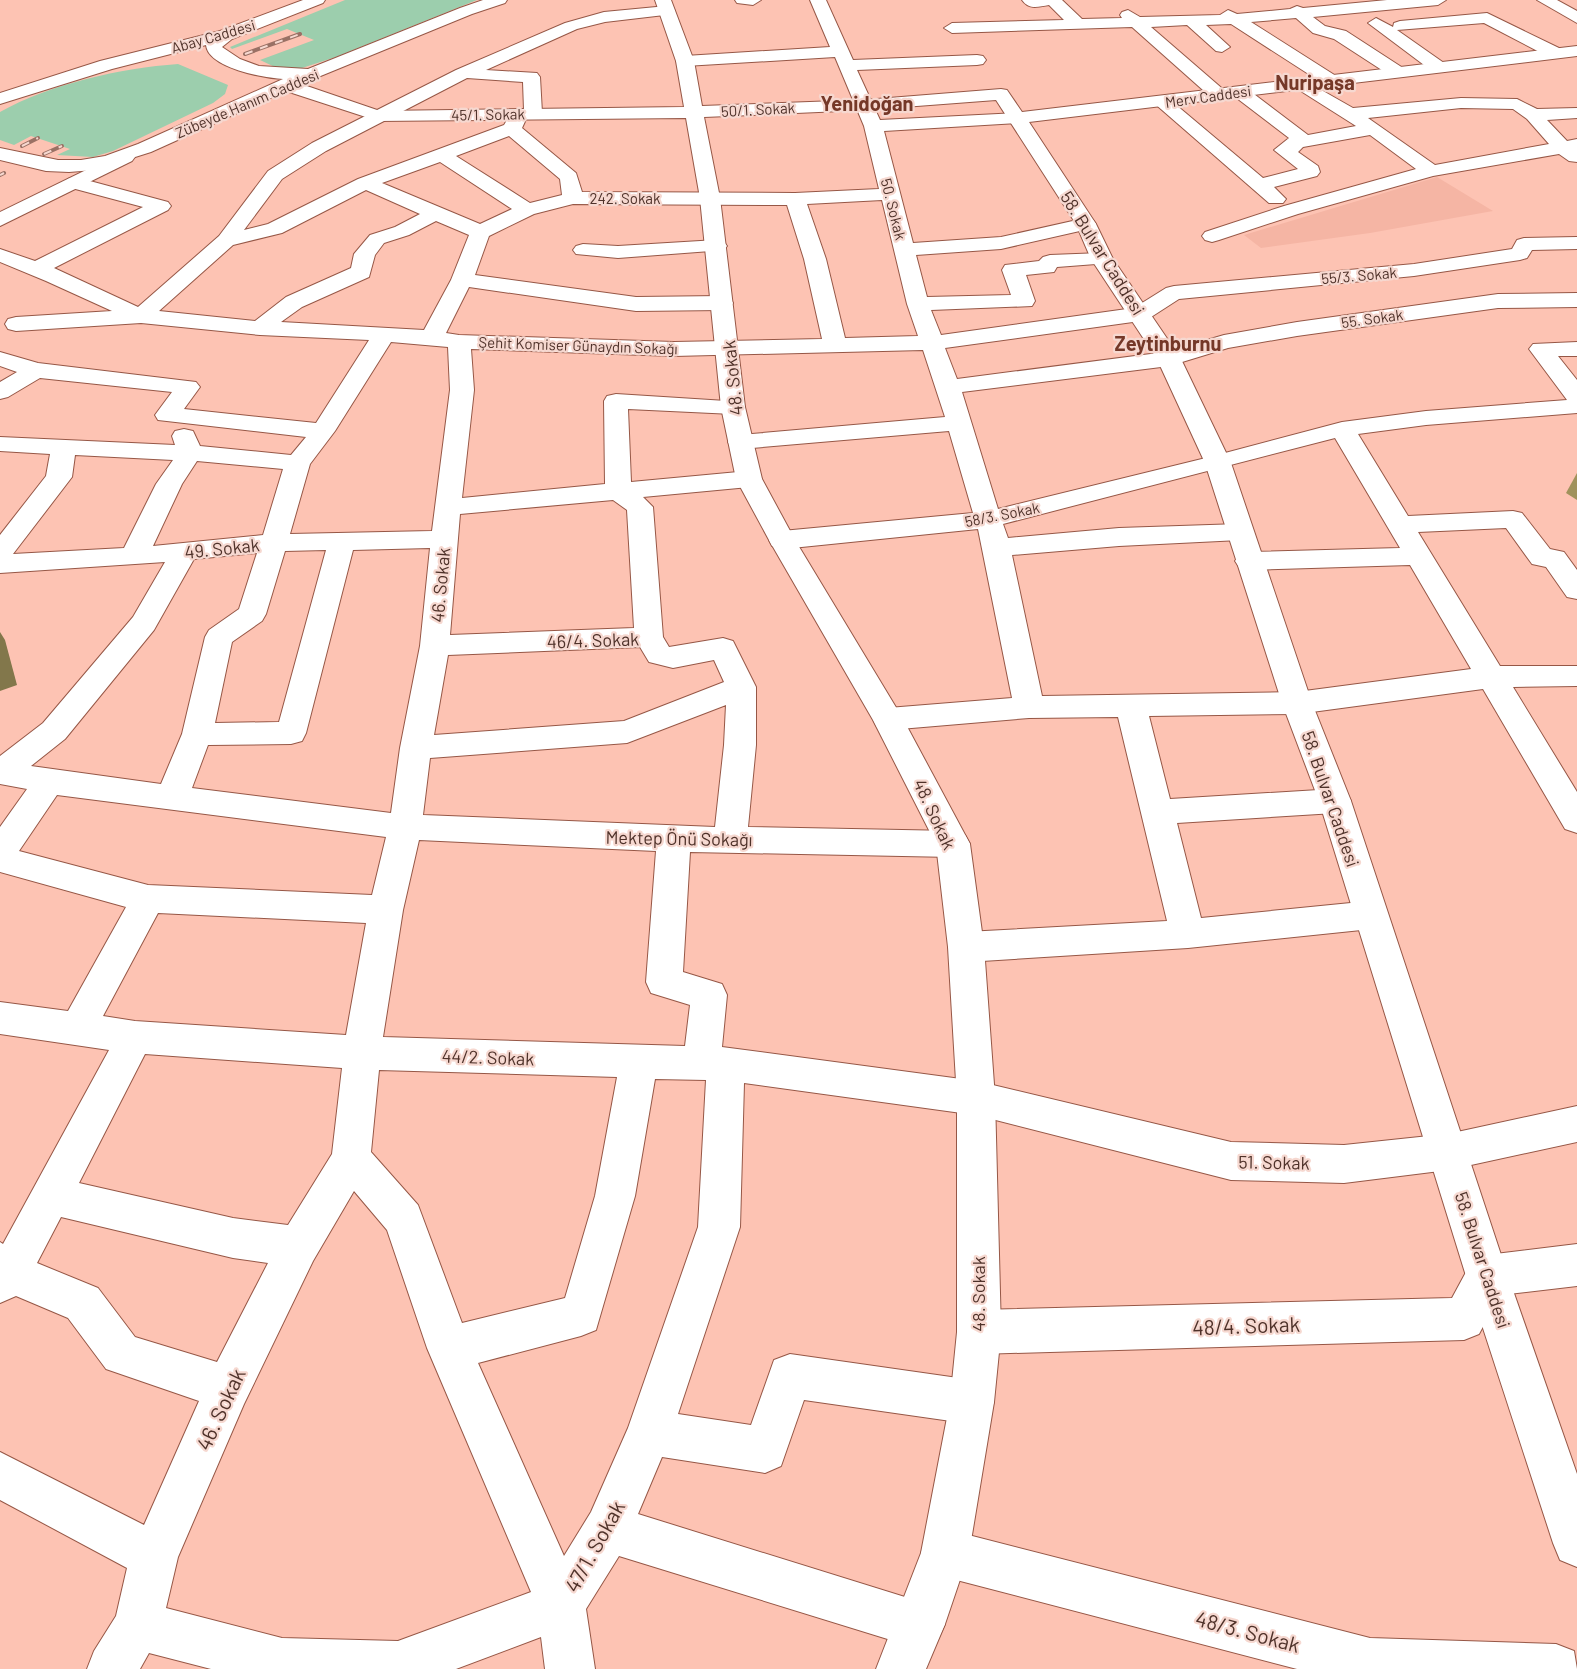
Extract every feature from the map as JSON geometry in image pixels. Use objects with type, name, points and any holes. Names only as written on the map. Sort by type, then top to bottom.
[{"type":"street","name":"Abay Caddesi","points":[[106,65],[133,58],[200,57],[225,35],[317,0]]},
{"type":"street","name":"Zübeyde Hanım Caddesi","points":[[0,220],[125,157],[226,110],[466,11],[500,0]]},
{"type":"street","points":[[743,0],[753,0]]},
{"type":"street","name":"50. Sokak","points":[[818,0],[873,126],[918,304],[948,387],[997,548],[1029,707]]},
{"type":"street","points":[[1029,0],[1033,3],[1053,0],[1077,23]]},
{"type":"street","points":[[1337,0],[1383,28],[1438,67]]},
{"type":"street","points":[[952,27],[1235,19],[1297,11],[1353,9],[1438,0]]},
{"type":"street","points":[[1545,0],[1577,18]]},
{"type":"street","points":[[1205,1],[1330,80]]},
{"type":"street","points":[[0,255],[141,316],[226,240],[275,175],[319,147],[462,74],[571,26],[665,5]]},
{"type":"street","name":"48. Sokak","points":[[665,5],[685,61],[695,112],[717,246],[733,406],[749,479],[782,540],[888,719],[953,844],[966,947],[976,1098],[979,1332],[972,1402],[945,1553],[920,1624],[901,1669]]},
{"type":"street","points":[[1119,7],[1219,94]]},
{"type":"street","points":[[1297,11],[1319,30],[1340,35],[1397,72]]},
{"type":"street","points":[[1383,28],[1487,18],[1555,53]]},
{"type":"street","points":[[1191,20],[1222,47]]},
{"type":"street","points":[[225,35],[214,45],[214,49],[228,59],[267,74],[294,75],[329,67]]},
{"type":"street","name":"Merv Caddesi","points":[[873,126],[1018,118],[1163,103],[1330,80],[1576,51]]},
{"type":"street","points":[[200,57],[246,84],[246,93],[242,99],[226,110]]},
{"type":"street","points":[[685,61],[843,58],[977,60]]},
{"type":"street","points":[[7,81],[106,65]]},
{"type":"street","points":[[0,99],[106,65]]},
{"type":"street","points":[[462,74],[531,77],[521,119]]},
{"type":"street","points":[[1302,84],[1373,129],[1431,171]]},
{"type":"street","name":"45/1. Sokak","points":[[286,85],[378,116],[521,119],[695,112]]},
{"type":"street","points":[[1240,92],[1303,140]]},
{"type":"street","name":"50/1. Sokak","points":[[695,112],[864,105],[1001,94]]},
{"type":"street","name":"58. Bulvar Caddesi","points":[[1001,94],[1086,224],[1102,259],[1169,359],[1218,463],[1297,703],[1335,801],[1487,1276],[1577,1543]]},
{"type":"street","points":[[1163,103],[1291,210]]},
{"type":"street","points":[[1349,114],[1461,103],[1517,104],[1533,115],[1572,150]]},
{"type":"street","points":[[1533,115],[1577,113]]},
{"type":"street","points":[[226,240],[275,229],[364,183],[442,155],[521,119]]},
{"type":"street","points":[[521,119],[569,177],[577,241],[636,304],[722,303]]},
{"type":"street","points":[[1259,185],[1310,172],[1311,170],[1283,150],[1294,147],[1293,143],[1373,129]]},
{"type":"street","points":[[1212,236],[1291,210],[1431,171],[1572,150]]},
{"type":"street","points":[[0,154],[39,166],[62,167],[125,157]]},
{"type":"street","points":[[442,155],[527,210]]},
{"type":"street","points":[[36,269],[161,206],[75,183]]},
{"type":"street","points":[[364,183],[434,214],[480,231],[462,280],[432,337]]},
{"type":"street","name":"242. Sokak","points":[[480,231],[527,210],[577,241],[710,198],[795,199],[891,194]]},
{"type":"street","points":[[795,199],[815,259],[835,345]]},
{"type":"street","points":[[260,328],[294,302],[361,272],[365,254],[377,239],[402,231],[434,214]]},
{"type":"street","points":[[904,250],[1001,243],[1086,224]]},
{"type":"street","points":[[462,280],[577,241],[618,252],[717,246]]},
{"type":"street","name":"55/3. Sokak","points":[[1140,314],[1174,292],[1414,270],[1520,254],[1524,244],[1577,243]]},
{"type":"street","points":[[918,304],[1024,301],[1013,270],[1046,267],[1050,261],[1102,259]]},
{"type":"street","name":"Şehit Komiser Günaydın Sokağı","points":[[8,328],[84,291]]},
{"type":"street","name":"55. Sokak","points":[[948,387],[1169,359],[1224,342],[1297,328],[1514,300],[1577,300]]},
{"type":"street","name":"Şehit Komiser Günaydın Sokağı","points":[[8,328],[141,316],[260,328],[432,337],[459,342],[674,349],[932,343],[1140,314]]},
{"type":"street","points":[[172,797],[197,734],[219,637],[252,614],[298,463],[323,431],[384,334]]},
{"type":"street","name":"46. Sokak","points":[[112,1669],[138,1625],[154,1556],[228,1388],[298,1247],[351,1158],[362,1053],[386,910],[405,827],[416,748],[435,646],[444,539],[462,390],[459,342]]},
{"type":"street","points":[[1577,349],[1541,349],[1577,396]]},
{"type":"street","points":[[0,359],[36,370],[188,387],[167,415],[323,431]]},
{"type":"street","points":[[0,392],[36,370]]},
{"type":"street","points":[[618,491],[616,401],[733,406]]},
{"type":"street","name":"58/3. Sokak","points":[[782,540],[988,520],[1218,463],[1342,429],[1426,418],[1577,406]]},
{"type":"street","points":[[189,453],[183,438],[193,419]]},
{"type":"street","points":[[740,442],[959,423]]},
{"type":"street","points":[[1342,429],[1493,677],[1568,789],[1577,820]]},
{"type":"street","points":[[0,444],[189,453],[298,463]]},
{"type":"street","points":[[0,554],[59,477],[64,447]]},
{"type":"street","points":[[134,556],[169,484],[189,453]]},
{"type":"street","points":[[448,507],[749,479]]},
{"type":"street","points":[[618,491],[640,507],[649,637]]},
{"type":"street","points":[[1400,525],[1513,519],[1542,558],[1554,558],[1577,590]]},
{"type":"street","points":[[997,548],[1119,537],[1240,532]]},
{"type":"street","name":"49. Sokak","points":[[0,564],[134,556],[274,543],[444,539]]},
{"type":"street","points":[[197,734],[291,733],[342,541]]},
{"type":"street","points":[[1,772],[54,731],[137,632],[184,552]]},
{"type":"street","points":[[1249,561],[1420,556]]},
{"type":"street","name":"46/4. Sokak","points":[[435,646],[649,637],[658,655],[673,658],[723,648],[741,687],[740,745],[730,839]]},
{"type":"street","points":[[888,719],[1029,707],[1297,703],[1493,677],[1577,676]]},
{"type":"street","points":[[416,748],[627,732],[741,687]]},
{"type":"street","points":[[1131,707],[1188,934]]},
{"type":"street","name":"Mektep Önü Sokağı","points":[[1,772],[49,782],[405,827],[674,839],[953,844]]},
{"type":"street","points":[[0,854],[49,782]]},
{"type":"street","points":[[1157,812],[1335,801]]},
{"type":"street","name":"47/1. Sokak","points":[[138,1625],[282,1663],[398,1668],[561,1605],[608,1529],[650,1431],[719,1227],[714,1063],[709,994],[664,982],[674,839]]},
{"type":"street","points":[[0,859],[148,899],[386,910]]},
{"type":"street","points":[[77,1030],[148,899]]},
{"type":"street","points":[[966,947],[1188,934],[1371,915]]},
{"type":"street","name":"44/2. Sokak","points":[[0,1018],[135,1037],[362,1053],[714,1063],[976,1098]]},
{"type":"street","points":[[135,1037],[52,1196],[3,1272],[83,1303],[122,1354],[228,1388]]},
{"type":"street","points":[[449,1347],[581,1315],[615,1196],[639,1062]]},
{"type":"street","name":"51. Sokak","points":[[976,1098],[1231,1161],[1344,1164],[1448,1152],[1577,1124]]},
{"type":"street","points":[[351,1158],[404,1219],[449,1347],[561,1605],[570,1669]]},
{"type":"street","points":[[52,1196],[233,1238],[298,1247]]},
{"type":"street","points":[[1487,1276],[1577,1265]]},
{"type":"street","name":"48/4. Sokak","points":[[979,1332],[1464,1319],[1487,1276]]},
{"type":"street","points":[[650,1431],[765,1450],[790,1376],[972,1402]]},
{"type":"street","points":[[0,1475],[154,1556]]},
{"type":"street","points":[[608,1529],[920,1624]]},
{"type":"street","name":"48/3. Sokak","points":[[945,1553],[1370,1666],[1556,1669]]},
{"type":"shaded area","points":[[1437,177],[1493,211],[1370,233],[1261,248],[1244,235]]},
{"type":"green space","points":[[345,0],[477,0],[336,57],[302,68],[279,69],[260,60],[314,40],[287,29],[232,49],[230,47]]},
{"type":"green space","points":[[178,64],[228,85],[225,94],[213,103],[113,151],[93,157],[57,155],[70,149],[31,136],[14,145],[0,140],[0,112],[41,93],[86,79],[133,69]]},
{"type":"railway","points":[[245,54],[300,34]]},
{"type":"railway","points":[[22,146],[38,138]]},
{"type":"railway","points":[[44,154],[62,146]]},
{"type":"railway","points":[[0,175],[4,173]]},
{"type":"district","name":"Nuripaşa","points":[[1315,82]]},
{"type":"district","name":"Yenidoğan","points":[[867,103]]},
{"type":"district","name":"Zeytinburnu","points":[[1168,343]]}]
